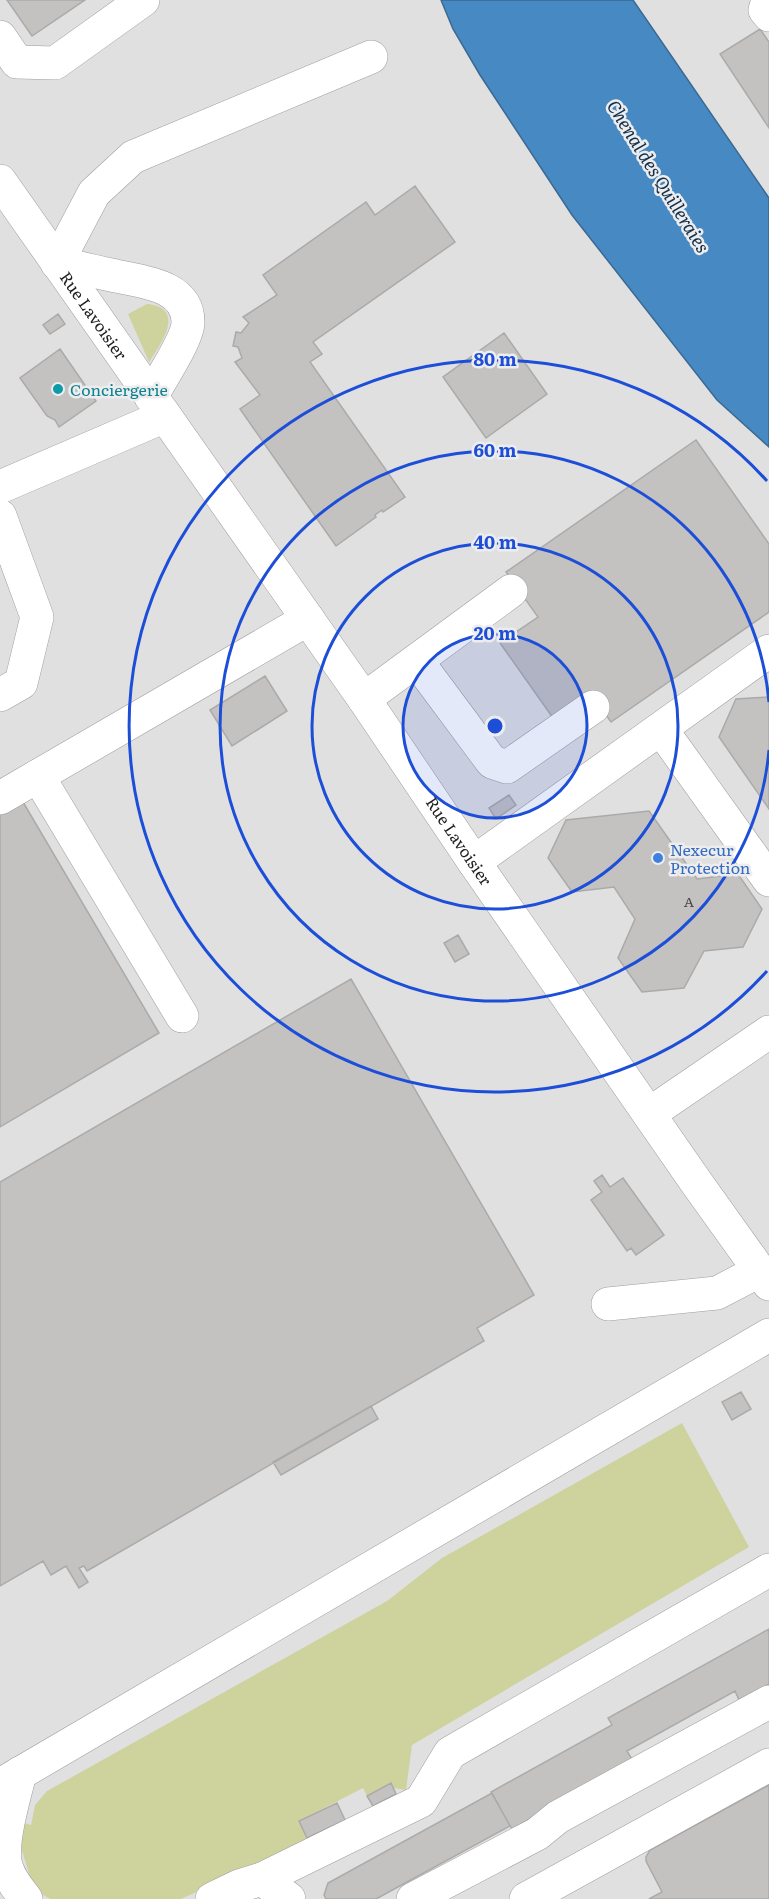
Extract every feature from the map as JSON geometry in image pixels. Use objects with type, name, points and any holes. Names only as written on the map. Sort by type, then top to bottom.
[{"type":"street","points":[[0,37],[17,62],[55,63],[143,0]]},
{"type":"street","points":[[768,0],[765,9],[769,15]]},
{"type":"street","points":[[57,262],[94,193],[133,157],[371,57]]},
{"type":"street","name":"Rue Lavoisier","points":[[0,181],[364,699],[474,862],[764,1278]]},
{"type":"street","name":"Rue Lavoisier","points":[[57,262],[151,283],[172,294],[185,309],[188,323],[158,407]]},
{"type":"street","points":[[0,487],[158,407]]},
{"type":"street","points":[[0,516],[37,617],[21,683],[0,695]]},
{"type":"street","points":[[364,699],[511,591]]},
{"type":"street","points":[[0,798],[308,619]]},
{"type":"street","points":[[474,862],[769,651]]},
{"type":"street","points":[[417,661],[492,762],[507,766],[593,707]]},
{"type":"street","points":[[661,729],[769,880]]},
{"type":"street","points":[[38,776],[182,1016]]},
{"type":"street","points":[[649,1114],[769,1032]]},
{"type":"street","points":[[608,1304],[717,1293],[764,1278]]},
{"type":"street","points":[[26,1899],[15,1886],[5,1865],[3,1838],[10,1779],[769,1335]]},
{"type":"street","points":[[212,1899],[239,1886],[262,1879],[421,1801],[450,1752],[769,1570]]},
{"type":"street","points":[[413,1899],[537,1834],[558,1817],[769,1702]]},
{"type":"street","points":[[526,1899],[769,1765]]},
{"type":"street","points":[[262,1879],[289,1899]]},
{"type":"green space","points":[[147,304],[159,307],[166,312],[168,319],[168,328],[149,362],[128,314]]},
{"type":"green space","points":[[682,1423],[749,1547],[412,1745],[406,1790],[393,1788],[390,1784],[367,1796],[363,1788],[299,1821],[309,1841],[181,1899],[50,1899],[40,1893],[31,1880],[20,1844],[24,1823],[31,1825],[35,1805],[47,1791],[387,1601],[442,1558]]},
{"type":"water","name":"Chenal des Quilleraies","points":[[441,0],[633,0],[769,198],[769,447],[717,400],[572,215],[480,75],[453,29]]},
{"type":"building","points":[[7,0],[85,0],[32,36]]},
{"type":"building","points":[[760,29],[769,42],[769,128],[720,54]]},
{"type":"building","points":[[415,186],[455,242],[313,342],[322,354],[310,362],[405,497],[383,512],[382,510],[375,515],[376,517],[336,546],[240,409],[260,395],[235,362],[242,358],[238,347],[233,346],[236,332],[241,333],[249,323],[243,317],[277,295],[263,275],[366,202],[375,215]]},
{"type":"building","points":[[58,314],[65,324],[50,334],[43,325]]},
{"type":"building","points":[[504,333],[547,394],[486,438],[443,377]]},
{"type":"building","name":"Conciergerie","points":[[60,349],[96,401],[59,427],[55,420],[47,416],[20,378]]},
{"type":"building","points":[[696,440],[769,544],[769,612],[611,722],[590,692],[553,718],[500,643],[538,617],[506,572]]},
{"type":"building","points":[[265,676],[287,711],[232,746],[210,710]]},
{"type":"building","points":[[769,697],[769,809],[719,737],[736,699]]},
{"type":"building","points":[[509,795],[516,805],[496,819],[489,808]]},
{"type":"building","points":[[23,802],[159,1033],[0,1127],[0,815]]},
{"type":"building","points":[[649,811],[697,879],[738,874],[762,909],[743,947],[704,951],[684,988],[642,992],[618,958],[635,919],[614,887],[572,892],[548,858],[566,820]]},
{"type":"building","points":[[458,935],[469,954],[455,962],[444,943]]},
{"type":"building","points":[[351,979],[534,1295],[477,1328],[484,1341],[87,1571],[84,1566],[79,1568],[88,1582],[79,1588],[66,1566],[51,1575],[43,1561],[0,1586],[0,1182]]},
{"type":"building","points":[[602,1175],[610,1187],[623,1178],[664,1235],[636,1255],[631,1248],[627,1251],[591,1200],[602,1192],[594,1181]]},
{"type":"building","points":[[741,1392],[751,1409],[732,1420],[722,1402]]},
{"type":"building","points":[[371,1406],[378,1419],[281,1475],[273,1462]]},
{"type":"building","points":[[769,1629],[769,1684],[739,1700],[735,1691],[627,1751],[633,1761],[512,1829],[491,1792],[612,1725],[608,1718]]},
{"type":"building","points":[[391,1783],[396,1794],[373,1806],[367,1796]]},
{"type":"building","points":[[769,1785],[769,1899],[649,1899],[662,1892],[646,1861],[650,1850]]},
{"type":"building","points":[[492,1793],[510,1826],[376,1899],[326,1899],[324,1895],[328,1883]]},
{"type":"building","points":[[337,1803],[345,1820],[307,1838],[299,1821]]},
{"type":"place","name":"Conciergerie","points":[[58,389]]},
{"type":"place","name":"Nexecur Protection","points":[[658,858]]}]
